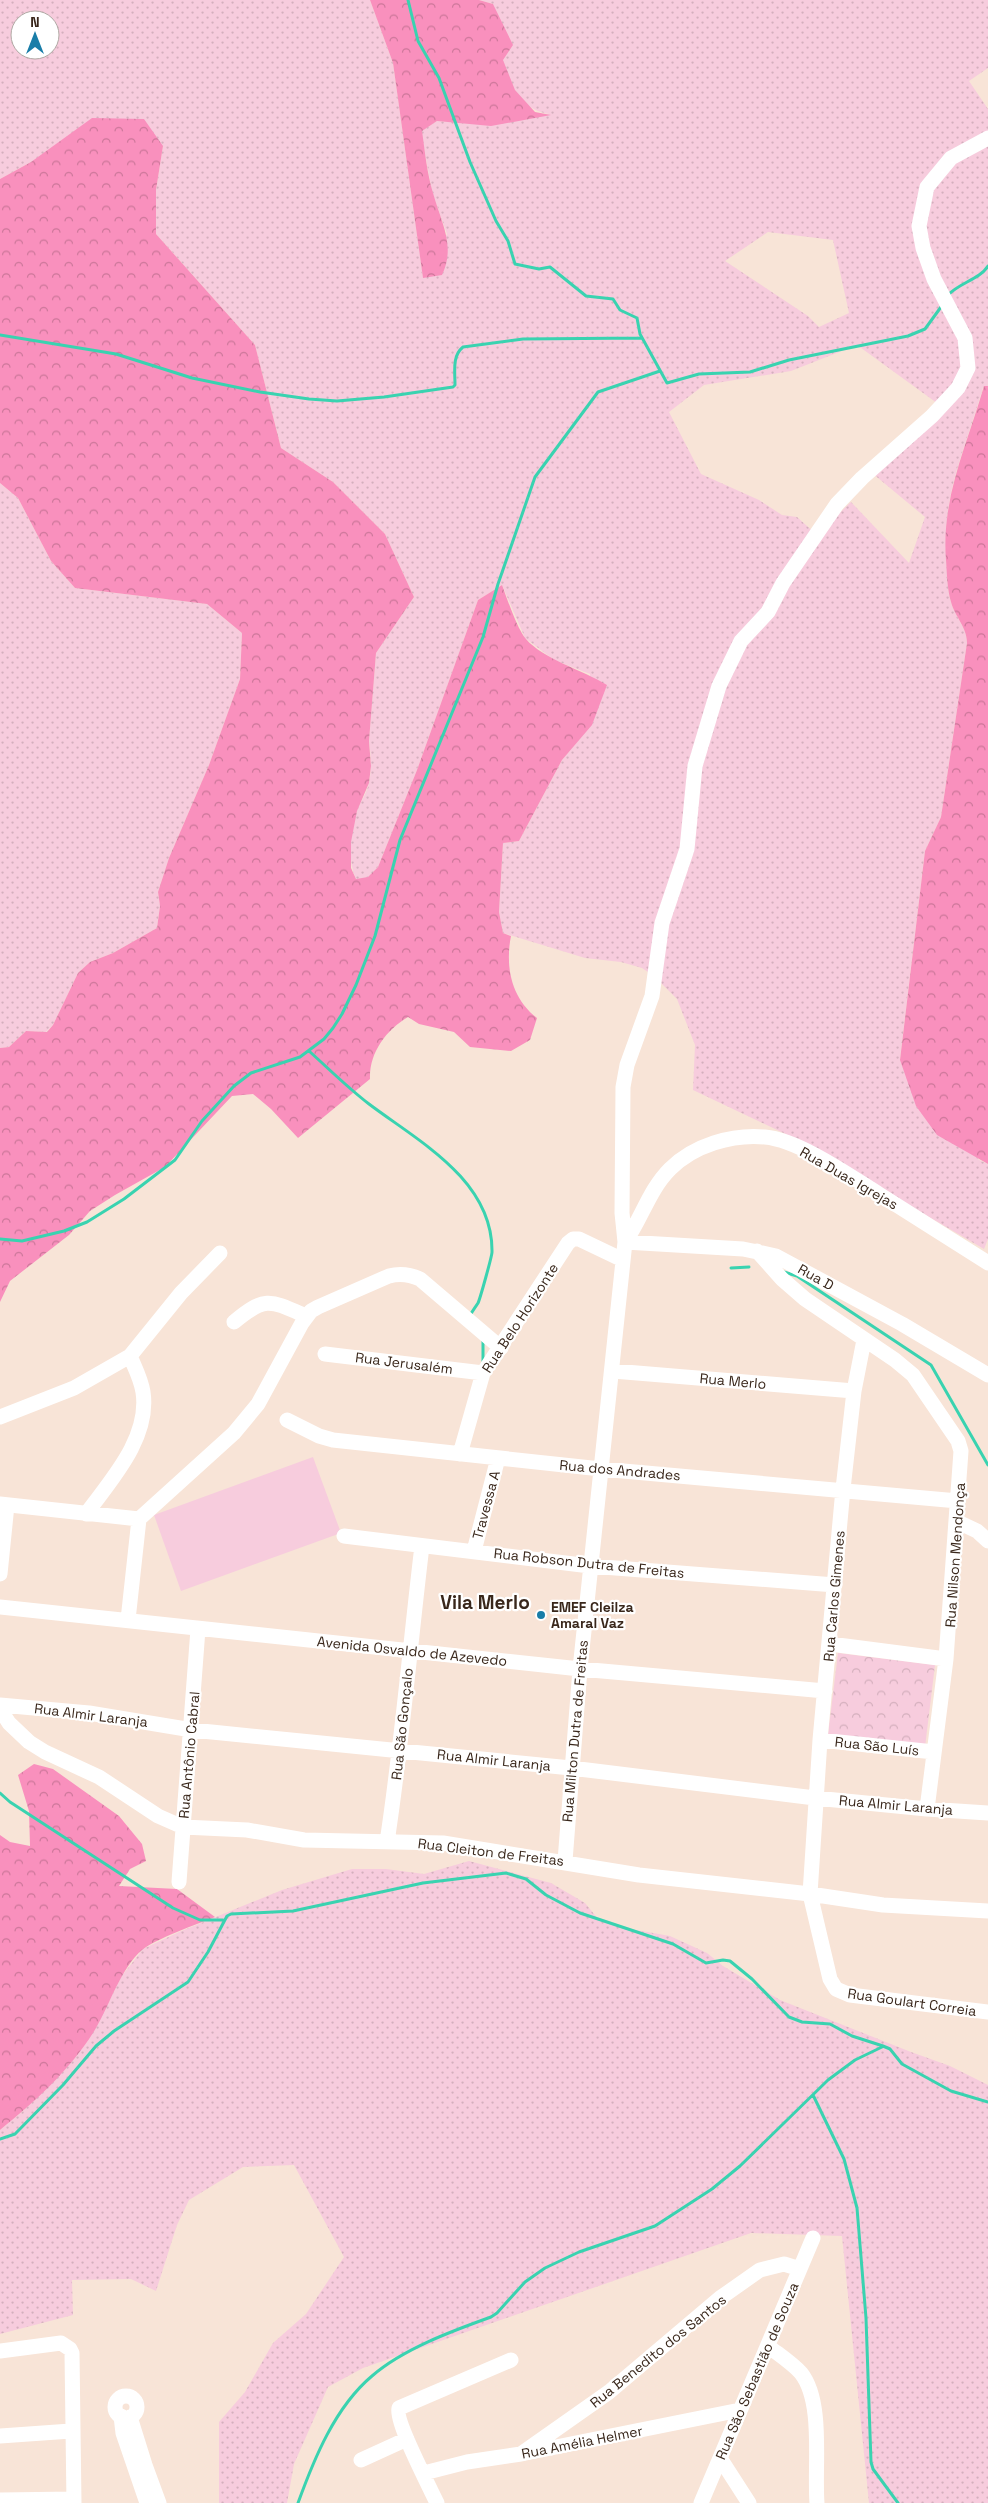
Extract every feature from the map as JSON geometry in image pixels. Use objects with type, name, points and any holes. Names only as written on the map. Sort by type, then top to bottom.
[{"type":"street","points":[[625,1242],[622,1184],[623,1087],[627,1065],[652,996],[662,923],[687,849],[695,766],[719,686],[741,641],[768,612],[783,582],[837,504],[862,478],[932,416],[958,388],[968,368],[965,338],[934,279],[923,248],[919,226],[928,187],[951,158],[988,138]]},
{"type":"street","name":"Rua Duas Igrejas","points":[[625,1242],[654,1189],[662,1178],[681,1160],[700,1149],[720,1142],[736,1138],[766,1136],[806,1151],[838,1168],[988,1263]]},
{"type":"street","name":"Rua Belo Horizonte","points":[[460,1454],[483,1373],[570,1241],[579,1238],[623,1260]]},
{"type":"street","name":"Rua D","points":[[625,1242],[684,1244],[757,1251],[781,1258],[902,1324],[988,1375]]},
{"type":"street","name":"Rua Milton Dutra de Freitas","points":[[564,1861],[590,1566],[613,1372],[625,1242]]},
{"type":"street","points":[[757,1251],[782,1279],[805,1299],[864,1340]]},
{"type":"street","points":[[0,1416],[74,1388],[130,1356],[187,1286],[220,1252]]},
{"type":"street","points":[[128,1620],[139,1519],[234,1433],[258,1404],[306,1316],[327,1302],[389,1276],[405,1274],[420,1279],[501,1348]]},
{"type":"street","points":[[234,1322],[254,1306],[267,1302],[306,1316]]},
{"type":"street","name":"Rua Carlos Gimenes","points":[[836,1989],[830,1980],[810,1894],[815,1798],[843,1489],[854,1391],[864,1340]]},
{"type":"street","name":"Rua Nilson Mendonça","points":[[864,1340],[895,1360],[913,1376],[958,1441],[962,1461],[946,1659],[928,1809]]},
{"type":"street","name":"Rua Jerusalém","points":[[325,1354],[483,1373]]},
{"type":"street","points":[[86,1514],[121,1464],[138,1434],[142,1422],[143,1392],[140,1378],[130,1356]]},
{"type":"street","name":"Rua Merlo","points":[[613,1372],[854,1391]]},
{"type":"street","name":"Rua dos Andrades","points":[[287,1420],[314,1434],[333,1440],[601,1469],[843,1489],[958,1501]]},
{"type":"street","name":"Travessa A","points":[[474,1551],[498,1458]]},
{"type":"street","points":[[0,1574],[3,1505],[139,1519]]},
{"type":"street","points":[[958,1522],[977,1531],[988,1541]]},
{"type":"street","name":"Rua Robson Dutra de Freitas","points":[[344,1536],[590,1566],[834,1585]]},
{"type":"street","name":"Rua São Gonçalo","points":[[387,1842],[401,1750],[422,1546]]},
{"type":"street","name":"Avenida Osvaldo de Azevedo","points":[[0,1607],[580,1669],[825,1691]]},
{"type":"street","name":"Rua Antônio Cabral","points":[[179,1882],[192,1730],[198,1629]]},
{"type":"street","points":[[830,1644],[946,1659]]},
{"type":"street","name":"Rua Almir Laranja","points":[[0,1705],[114,1716],[192,1730],[571,1768],[815,1798],[988,1813]]},
{"type":"street","name":"Rua Cleiton de Freitas","points":[[0,1709],[9,1723],[29,1742],[99,1777],[158,1816],[183,1827],[247,1830],[304,1840],[443,1843],[564,1861],[639,1875],[810,1894],[883,1905],[988,1911]]},
{"type":"street","name":"Rua São Luís","points":[[820,1740],[934,1752]]},
{"type":"street","name":"Rua Goulart Correia","points":[[836,1989],[850,1995],[988,2012]]},
{"type":"street","name":"Rua São Sebastião de Souza","points":[[701,2503],[813,2238]]},
{"type":"street","name":"Rua Benedito dos Santos","points":[[521,2454],[609,2392],[720,2298],[760,2270],[784,2264],[800,2269]]},
{"type":"street","points":[[0,2350],[62,2343],[70,2348],[72,2354],[71,2431],[74,2501],[0,2500]]},
{"type":"street","points":[[768,2346],[800,2371],[810,2392],[815,2432],[817,2503]]},
{"type":"street","points":[[437,2503],[398,2415],[401,2406],[511,2360]]},
{"type":"street","name":"Rua Amélia Helmer","points":[[424,2473],[467,2462],[521,2454],[740,2410]]},
{"type":"street","points":[[147,2503],[123,2433],[126,2417],[160,2503]]},
{"type":"street","points":[[0,2436],[71,2431]]},
{"type":"street","points":[[361,2460],[407,2439]]},
{"type":"street","points":[[720,2458],[749,2503]]},
{"type":"green space","points":[[0,0],[370,0],[393,63],[423,277],[447,234],[432,192],[421,131],[437,121],[460,122],[549,114],[534,109],[522,99],[513,86],[501,53],[493,4],[479,0],[988,0],[988,68],[969,81],[988,109],[988,386],[983,387],[956,475],[947,518],[946,542],[949,594],[965,632],[967,643],[941,817],[925,851],[900,1059],[979,1160],[988,1164],[988,1239],[984,1249],[792,1137],[693,1090],[695,1045],[677,999],[654,976],[642,968],[621,962],[585,958],[503,933],[499,912],[503,843],[519,841],[562,760],[592,724],[590,674],[554,660],[525,638],[502,585],[478,600],[417,770],[378,867],[368,878],[356,879],[351,863],[351,837],[357,811],[367,790],[370,778],[369,741],[376,653],[414,597],[385,534],[333,482],[281,448],[255,345],[156,234],[156,190],[163,146],[31,162],[0,179]],"holes":[[[768,232],[833,240],[849,313],[819,327],[808,316],[725,261]],[[857,345],[941,406],[872,473],[925,517],[909,563],[851,502],[817,535],[797,517],[782,515],[759,500],[701,474],[669,412],[704,385],[791,371]]]},
{"type":"green space","points":[[370,0],[479,0],[493,4],[513,45],[503,60],[515,90],[535,112],[551,115],[491,126],[437,121],[422,131],[429,178],[446,234],[448,254],[442,275],[423,278],[393,63]]},
{"type":"green space","points":[[92,118],[144,119],[163,146],[156,190],[156,234],[255,345],[281,448],[333,482],[385,534],[414,597],[376,653],[369,741],[371,766],[369,783],[357,811],[351,842],[351,868],[356,879],[368,877],[378,867],[417,770],[478,600],[502,585],[519,628],[533,646],[542,653],[607,685],[592,725],[562,760],[519,841],[503,843],[499,912],[503,933],[511,936],[509,959],[512,981],[521,1001],[537,1018],[530,1040],[511,1051],[470,1047],[454,1032],[419,1024],[408,1017],[386,1035],[380,1043],[372,1060],[370,1079],[298,1138],[271,1109],[253,1094],[232,1096],[165,1167],[90,1211],[69,1235],[10,1281],[0,1302],[0,1048],[9,1047],[26,1031],[47,1032],[53,1025],[78,973],[90,962],[113,953],[157,928],[160,906],[158,892],[169,858],[209,765],[240,679],[242,633],[207,604],[75,588],[51,561],[18,498],[0,483],[0,179],[31,162]]},
{"type":"green space","points":[[984,386],[988,386],[988,1164],[937,1135],[916,1106],[900,1060],[925,851],[941,817],[967,643],[965,632],[951,602],[947,581],[947,515],[957,472]]},
{"type":"green space","points":[[0,483],[18,498],[51,561],[75,588],[207,604],[242,633],[240,679],[209,765],[169,858],[158,892],[160,906],[157,928],[113,953],[90,962],[78,973],[53,1025],[46,1032],[26,1031],[9,1047],[0,1048]]},
{"type":"green space","points":[[313,1457],[341,1533],[181,1591],[154,1515]]},
{"type":"green space","points":[[838,1653],[935,1665],[925,1747],[828,1735]]},
{"type":"green space","points":[[34,1764],[53,1769],[119,1816],[142,1844],[146,1861],[130,1869],[119,1886],[177,1889],[215,1917],[166,1937],[142,1950],[128,1966],[96,2028],[65,2070],[27,2108],[0,2130],[0,1835],[10,1842],[30,1846],[29,1811],[18,1775]]},
{"type":"green space","points":[[469,1861],[551,1883],[585,1903],[599,1920],[625,1928],[670,1936],[707,1953],[723,1966],[780,2000],[950,2066],[988,2085],[988,2503],[869,2503],[842,2236],[751,2233],[363,2368],[328,2387],[294,2464],[287,2503],[219,2503],[219,2422],[245,2392],[273,2343],[306,2314],[344,2257],[294,2165],[243,2167],[189,2200],[177,2225],[156,2291],[131,2279],[72,2280],[73,2315],[0,2334],[0,2130],[23,2111],[65,2068],[95,2029],[121,1977],[143,1949],[179,1932],[282,1890],[352,1869],[386,1869],[424,1874]]},
{"type":"waterway","points":[[408,0],[418,41],[439,78],[470,162],[496,221],[508,241],[515,264],[539,269],[550,267],[586,296],[613,299],[620,310],[637,318],[640,334],[667,383],[699,374],[750,372],[789,360],[908,336],[925,329],[941,307]]},
{"type":"waterway","points":[[948,295],[980,274],[988,266]]},
{"type":"waterway","points":[[0,335],[116,354],[192,378],[260,392],[337,401],[384,397],[453,387],[455,385],[456,359],[463,347],[523,339],[642,338]]},
{"type":"waterway","points":[[0,1239],[22,1241],[64,1231],[87,1222],[124,1199],[175,1160],[202,1121],[234,1086],[251,1073],[300,1057],[324,1039],[333,1028],[356,985],[375,936],[400,840],[483,637],[498,584],[535,477],[598,392],[660,371]]},
{"type":"waterway","points":[[309,1051],[361,1098],[430,1148],[466,1183],[480,1204],[489,1226],[492,1252],[478,1303],[470,1316]]},
{"type":"waterway","points":[[731,1268],[749,1267]]},
{"type":"waterway","points":[[784,1272],[797,1276],[931,1365],[988,1465]]},
{"type":"waterway","points":[[483,1340],[483,1361]]},
{"type":"waterway","points":[[0,1793],[10,1802],[173,1908],[200,1920],[223,1920]]},
{"type":"waterway","points":[[0,2139],[15,2134],[63,2085],[96,2046],[114,2031],[188,1982],[208,1952],[227,1916],[231,1914],[293,1911],[423,1883],[506,1873],[526,1879],[546,1895],[580,1913],[673,1944],[706,1963],[723,1960],[730,1961],[752,1979],[789,2017],[802,2022],[830,2024],[852,2036],[883,2046],[890,2049],[902,2064],[951,2091],[988,2102]]},
{"type":"waterway","points":[[298,2503],[311,2469],[337,2418],[359,2389],[384,2366],[413,2349],[460,2328],[491,2317],[497,2313],[525,2282],[545,2268],[579,2252],[655,2226],[712,2189],[740,2166],[828,2080],[855,2060],[882,2047]]},
{"type":"waterway","points":[[813,2095],[844,2159],[857,2208],[866,2318],[871,2462],[873,2469],[898,2503]]},
{"type":"place","name":"EMEF Cleilza Amaral Vaz","points":[[541,1615]]},
{"type":"district","name":"Vila Merlo","points":[[485,1602]]}]
